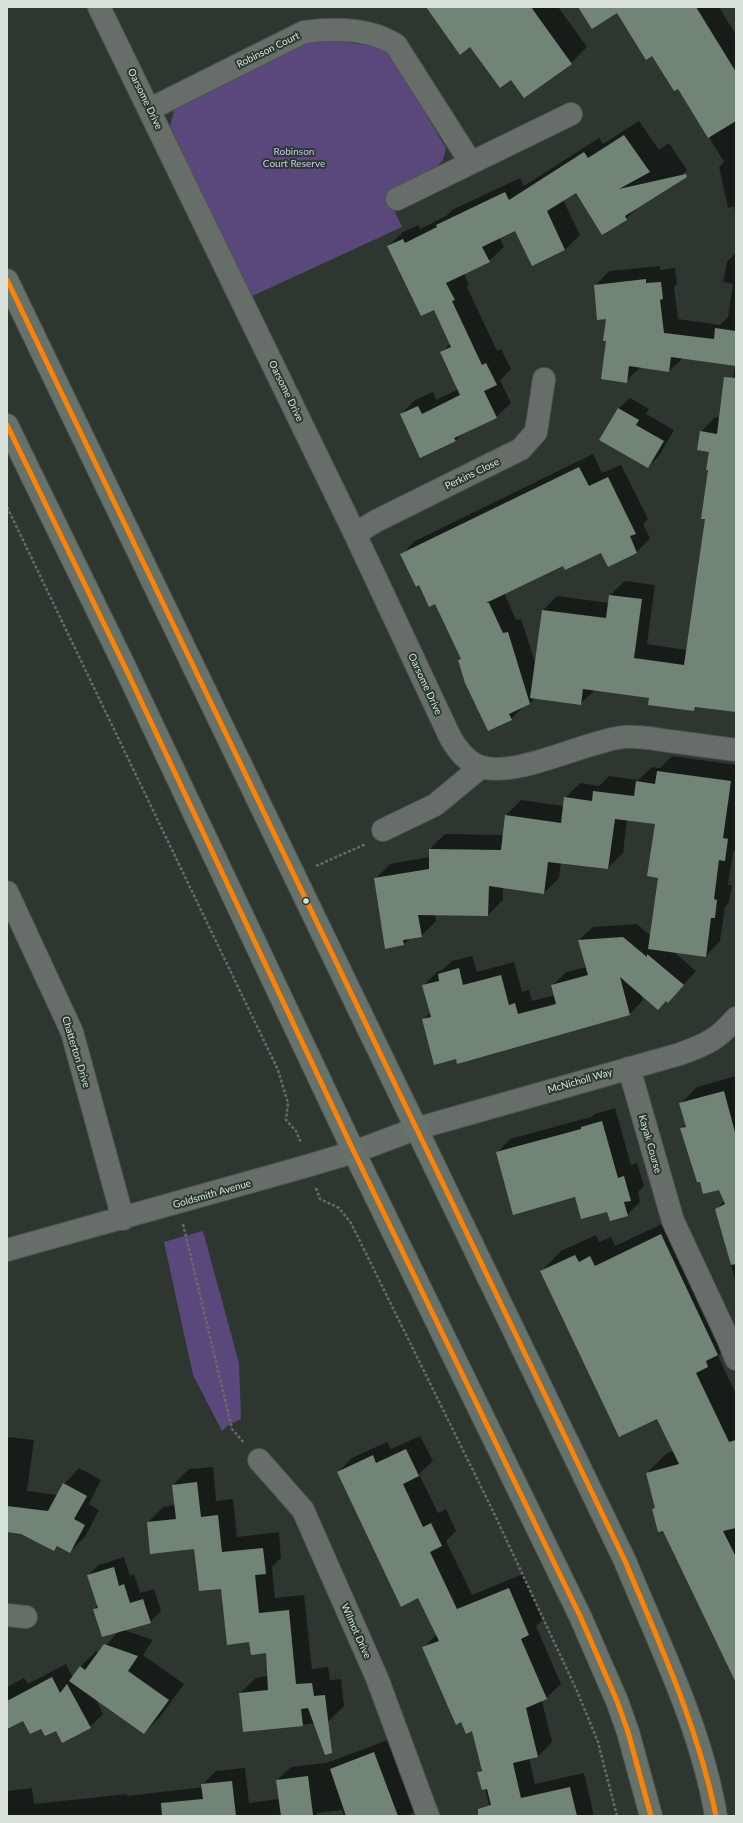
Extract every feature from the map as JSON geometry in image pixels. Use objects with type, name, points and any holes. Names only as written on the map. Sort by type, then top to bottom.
[{"type":"main road","points":[[7,280],[624,1561],[689,1717],[702,1754],[716,1816]]},
{"type":"main road","points":[[7,425],[127,672],[354,1152],[580,1616],[617,1701],[628,1732],[651,1816]]},
{"type":"street","name":"Oarsome Drive","points":[[99,7],[150,109],[355,534],[451,739],[460,753],[472,763],[481,767],[495,769],[519,767],[605,740],[625,737],[649,738],[736,750]]},
{"type":"street","name":"Robinson Court","points":[[150,109],[304,32],[344,30],[384,37],[396,45],[471,163]]},
{"type":"street","points":[[397,199],[571,114]]},
{"type":"street","name":"Perkins Close","points":[[355,534],[376,521],[521,449],[536,432],[544,379]]},
{"type":"street","points":[[383,830],[435,805],[481,767]]},
{"type":"street","name":"Chatterton Drive","points":[[7,892],[56,994],[72,1032],[123,1219]]},
{"type":"street","name":"McNicholl Way","points":[[415,1129],[680,1054],[709,1043],[723,1033],[736,1018]]},
{"type":"street","name":"Kayak Course","points":[[629,1068],[673,1221],[730,1341],[736,1359]]},
{"type":"street","name":"Goldsmith Avenue","points":[[7,1250],[123,1219],[354,1152],[415,1129]]},
{"type":"street","name":"Wilmot Drive","points":[[259,1460],[303,1510],[377,1678],[428,1816]]},
{"type":"path","points":[[292,873],[311,868],[370,842],[383,830]]},
{"type":"path","points":[[178,1203],[232,1429],[259,1460]]},
{"type":"green space","name":"Robinson Court Reserve","points":[[327,39],[379,47],[390,55],[446,148],[443,160],[431,173],[387,195],[402,227],[248,298],[170,126],[174,110],[183,100],[310,40]]},
{"type":"green space","points":[[203,1231],[239,1363],[241,1419],[230,1424],[222,1431],[193,1375],[164,1242]]},
{"type":"building","points":[[426,7],[531,7],[572,64],[524,98],[511,80],[500,88],[470,47],[460,55]]},
{"type":"building","points":[[578,7],[696,7],[736,72],[736,121],[708,138],[678,89],[674,91],[652,56],[646,60],[617,13],[592,29]]},
{"type":"building","points":[[624,135],[650,172],[619,189],[686,174],[687,177],[625,216],[627,220],[602,235],[576,193],[547,211],[565,250],[532,266],[515,231],[482,247],[490,262],[446,283],[455,300],[452,301],[482,365],[486,363],[497,385],[484,391],[497,418],[454,438],[456,441],[420,458],[400,414],[418,406],[422,414],[460,395],[440,352],[451,347],[434,310],[421,316],[387,246],[403,239],[405,243],[437,227],[436,225],[505,192],[509,200],[584,152],[588,158]]},
{"type":"building","points":[[646,279],[646,283],[661,282],[663,299],[660,300],[664,333],[714,339],[715,328],[736,331],[736,366],[671,357],[669,372],[629,366],[627,383],[601,379],[606,341],[603,341],[606,319],[597,320],[594,285]]},
{"type":"building","points":[[724,377],[736,378],[736,712],[695,707],[694,711],[648,705],[649,698],[583,689],[581,705],[530,698],[542,610],[606,618],[609,595],[642,599],[634,658],[684,665],[705,519],[701,519],[708,470],[706,470],[709,452],[697,450],[700,431],[717,434]]},
{"type":"building","points":[[618,408],[639,420],[636,425],[664,441],[648,468],[599,440]]},
{"type":"building","points":[[579,467],[589,486],[608,477],[636,534],[630,536],[637,553],[608,567],[601,553],[565,570],[563,566],[486,603],[489,603],[503,633],[508,632],[530,704],[509,714],[512,720],[488,731],[465,683],[458,660],[461,659],[435,604],[429,607],[419,585],[416,587],[400,554]]},
{"type":"building","points":[[657,771],[731,781],[723,838],[728,839],[725,861],[719,860],[714,899],[717,900],[715,918],[711,918],[706,957],[648,949],[658,878],[647,876],[655,824],[615,819],[608,869],[548,862],[544,894],[489,886],[488,916],[418,915],[422,937],[403,940],[404,945],[385,949],[374,878],[429,869],[429,849],[501,850],[505,815],[561,823],[564,797],[592,801],[593,791],[634,796],[636,781],[655,784]]},
{"type":"building","points":[[623,937],[647,957],[647,954],[684,985],[668,1003],[666,1001],[658,1010],[620,977],[630,1015],[457,1064],[456,1059],[434,1065],[422,1019],[431,1017],[422,985],[439,981],[438,974],[459,968],[463,985],[501,975],[509,1005],[515,1003],[518,1014],[556,1004],[551,985],[588,975],[578,940]]},
{"type":"building","points":[[724,1091],[736,1136],[736,1264],[731,1265],[715,1209],[725,1204],[719,1190],[703,1194],[700,1182],[697,1182],[680,1128],[686,1127],[679,1103]]},
{"type":"building","points":[[602,1121],[618,1178],[624,1176],[631,1201],[624,1202],[628,1216],[610,1221],[607,1212],[581,1219],[575,1197],[513,1215],[496,1152],[581,1129],[581,1127]]},
{"type":"building","points":[[661,1234],[718,1355],[706,1361],[708,1367],[696,1373],[729,1442],[736,1440],[736,1528],[723,1531],[736,1557],[736,1683],[663,1531],[658,1532],[652,1509],[655,1508],[646,1473],[679,1464],[657,1419],[619,1437],[540,1271],[575,1255],[579,1262],[590,1256],[595,1266]]},
{"type":"building","points":[[406,1449],[419,1476],[403,1484],[423,1527],[431,1523],[442,1546],[430,1552],[457,1609],[509,1588],[529,1635],[521,1639],[547,1699],[526,1708],[538,1757],[513,1763],[521,1798],[570,1787],[577,1816],[478,1816],[478,1809],[491,1805],[487,1789],[482,1790],[477,1772],[482,1771],[472,1731],[466,1734],[461,1722],[456,1725],[422,1647],[439,1641],[418,1598],[401,1607],[337,1472],[373,1455],[376,1463]]},
{"type":"building","points":[[197,1482],[201,1517],[218,1515],[222,1552],[263,1548],[266,1574],[255,1575],[259,1613],[289,1610],[296,1684],[312,1683],[314,1696],[325,1695],[332,1753],[325,1755],[308,1708],[301,1709],[303,1726],[243,1732],[239,1693],[268,1690],[266,1653],[251,1655],[249,1642],[227,1645],[221,1589],[199,1591],[194,1549],[150,1554],[147,1522],[176,1519],[172,1485]]},
{"type":"building","points":[[63,1483],[87,1496],[74,1519],[85,1525],[70,1553],[57,1546],[54,1551],[21,1534],[7,1532],[7,1506],[48,1511]]},
{"type":"building","points":[[114,1567],[119,1586],[124,1584],[130,1603],[143,1599],[151,1623],[102,1637],[93,1609],[98,1608],[87,1575]]},
{"type":"building","points":[[104,1644],[138,1656],[128,1671],[169,1700],[144,1734],[69,1681],[80,1666],[85,1670]]},
{"type":"building","points":[[52,1677],[60,1693],[67,1684],[91,1728],[62,1743],[56,1731],[45,1736],[41,1729],[30,1734],[23,1721],[7,1729],[7,1701]]},
{"type":"building","points":[[374,1752],[398,1816],[346,1816],[330,1769]]},
{"type":"building","points":[[308,1776],[313,1815],[281,1816],[276,1780]]},
{"type":"building","points":[[232,1781],[236,1816],[162,1816],[161,1803],[203,1799],[201,1784]]},
{"type":"transit line","points":[[7,280],[625,1561],[689,1718],[716,1816]]},
{"type":"transit line","points":[[7,425],[124,665],[354,1152],[580,1616],[617,1701],[628,1732],[651,1816]]}]
